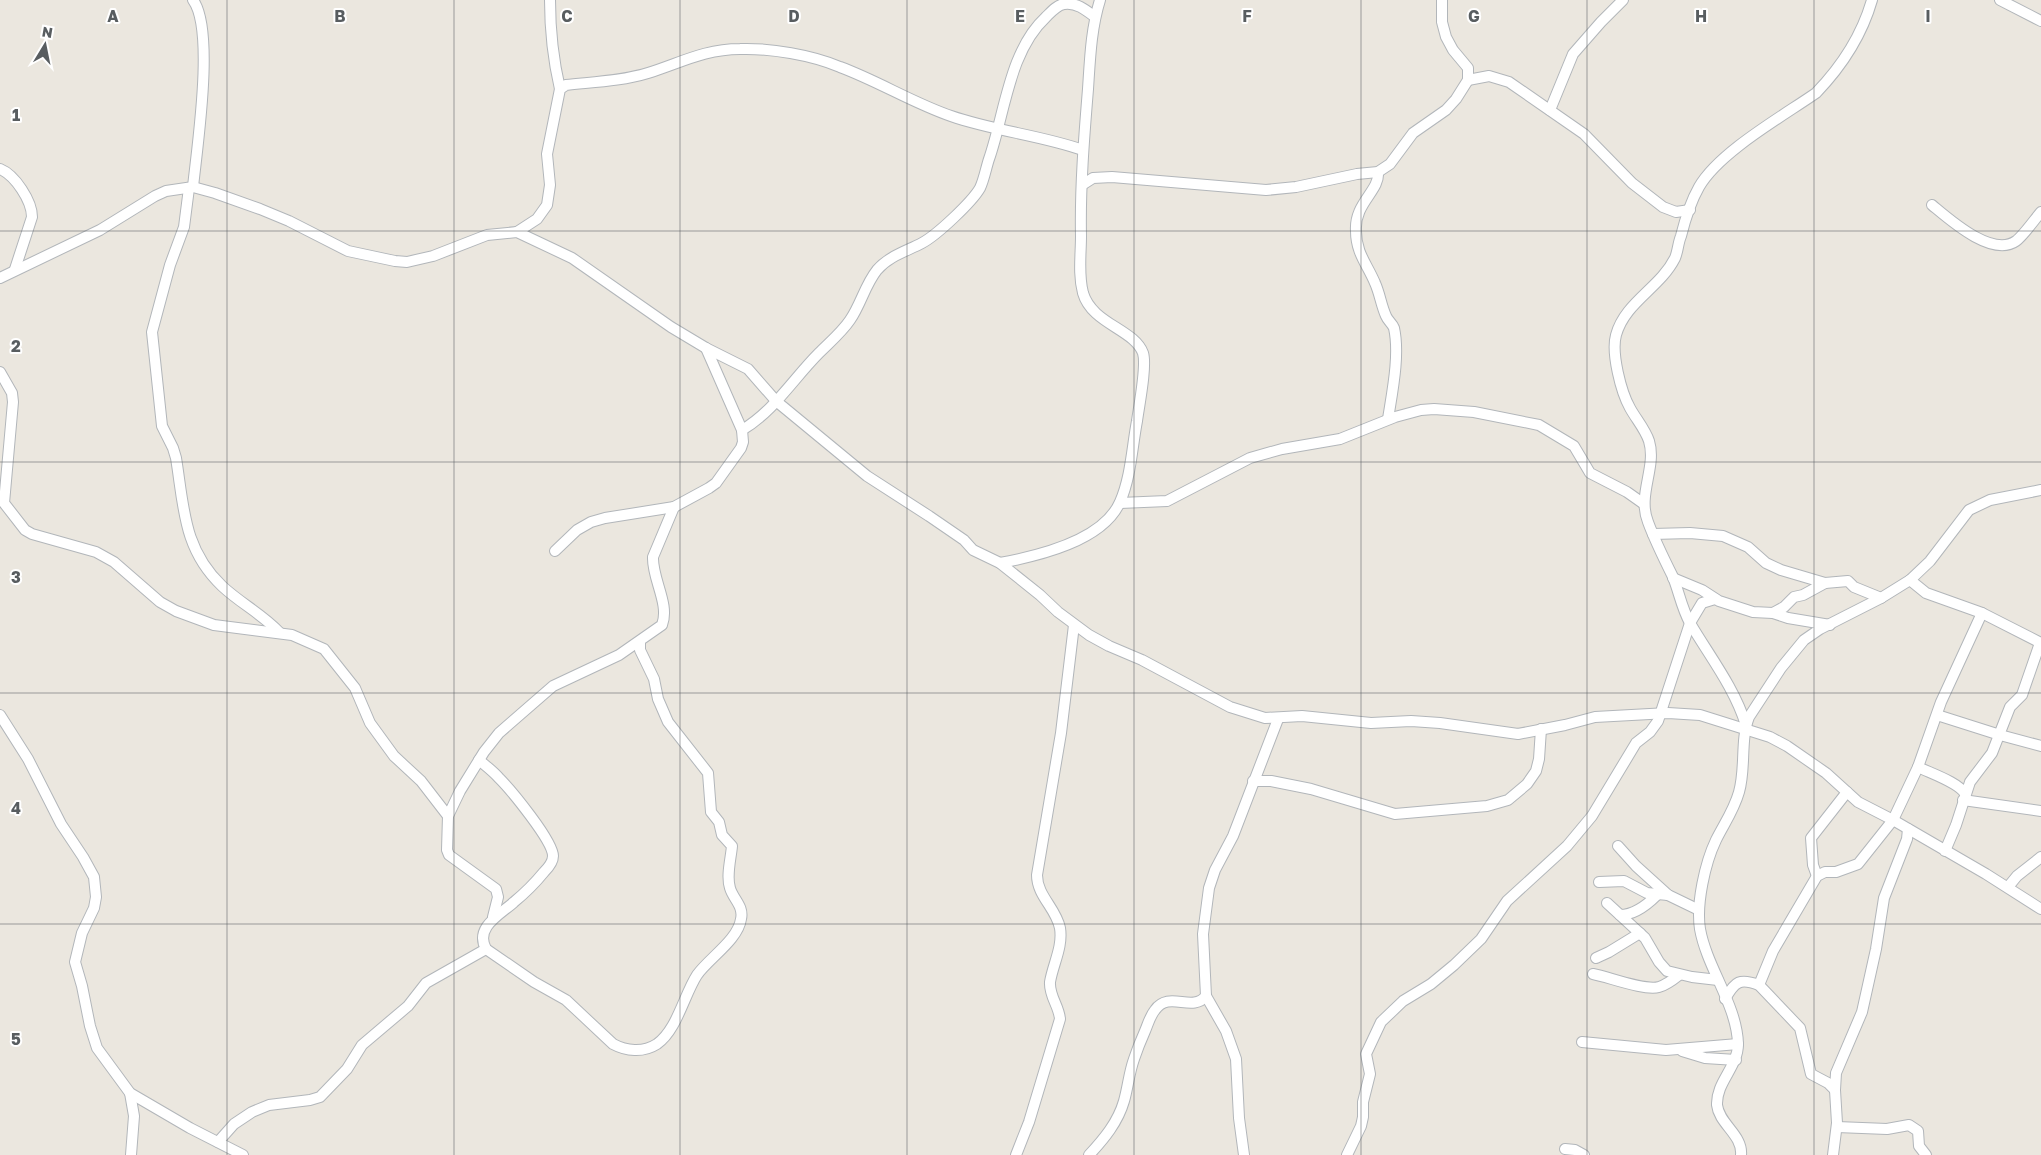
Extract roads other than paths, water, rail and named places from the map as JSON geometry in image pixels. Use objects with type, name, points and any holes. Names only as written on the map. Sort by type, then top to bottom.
[{"type":"street","points":[[193,0],[201,16],[203,86],[191,188],[184,227],[168,272],[152,332],[162,426],[176,458],[187,530],[204,567],[222,586],[279,632]]},
{"type":"street","points":[[0,278],[15,269],[100,230],[166,191],[191,188],[215,193],[260,209],[289,221],[348,251],[394,261],[407,262],[433,256],[487,235],[517,232],[536,219],[547,205],[550,185],[547,154],[560,89],[553,59],[550,33],[550,0]]},
{"type":"street","points":[[1000,563],[1047,552],[1079,540],[1103,524],[1120,503],[1136,428],[1144,360],[1138,345],[1095,313],[1084,294],[1080,268],[1083,150],[1095,17],[1100,0]]},
{"type":"street","points":[[1082,185],[1094,178],[1112,177],[1266,190],[1296,187],[1357,174],[1378,172],[1390,164],[1413,133],[1446,110],[1456,99],[1468,80],[1468,68],[1453,50],[1444,29],[1442,0]]},
{"type":"street","points":[[1550,110],[1573,54],[1600,22],[1623,0]]},
{"type":"street","points":[[1750,1155],[1741,1152],[1738,1139],[1722,1118],[1717,1103],[1721,1087],[1736,1060],[1738,1044],[1735,1023],[1704,944],[1700,930],[1699,910],[1708,858],[1732,810],[1739,791],[1746,728],[1742,712],[1726,678],[1690,624],[1673,578],[1647,520],[1644,504],[1651,448],[1648,438],[1626,402],[1615,357],[1614,341],[1620,322],[1669,268],[1676,256],[1699,187],[1710,172],[1726,157],[1816,93],[1825,84],[1858,36],[1872,0]]},
{"type":"street","points":[[2000,0],[2041,21]]},
{"type":"street","points":[[742,430],[764,414],[843,329],[859,305],[868,282],[878,269],[890,259],[923,242],[941,230],[980,188],[999,130],[1021,51],[1037,25],[1050,12],[1064,4],[1079,6],[1095,17]]},
{"type":"street","points":[[560,89],[566,85],[618,80],[647,74],[691,56],[705,53],[740,49],[755,50],[828,62],[952,117],[1083,150]]},
{"type":"street","points":[[1468,80],[1485,76],[1501,78],[1509,82],[1584,134],[1632,183],[1657,203],[1676,212],[1690,210]]},
{"type":"street","points":[[0,169],[25,194],[32,211],[32,217],[15,269]]},
{"type":"street","points":[[1378,172],[1377,182],[1359,210],[1356,220],[1356,231],[1362,261],[1375,283],[1384,312],[1393,325],[1394,371],[1388,419]]},
{"type":"street","points":[[1932,205],[1973,238],[2000,244],[2008,244],[2017,240],[2041,212]]},
{"type":"street","points":[[517,232],[572,258],[671,327],[751,372],[776,401],[867,476],[964,540],[973,550],[1000,563],[1074,624],[1110,646],[1142,660],[1230,707],[1246,714],[1265,718],[1278,719],[1302,716],[1371,723],[1411,721],[1440,723],[1518,734],[1565,726],[1595,717],[1692,713],[1746,728],[1787,746],[1826,773],[1858,802],[1893,820],[2008,887],[2041,909]]},
{"type":"street","points":[[555,551],[577,530],[591,522],[674,507],[716,483],[741,448],[743,442],[742,430],[706,348]]},
{"type":"street","points":[[0,372],[12,393],[13,402],[2,501],[25,530],[32,534],[96,552],[114,562],[160,602],[176,611],[214,625],[292,635],[324,649],[355,688],[370,723],[394,756],[421,781],[448,816]]},
{"type":"street","points":[[1120,503],[1167,501],[1250,458],[1282,449],[1340,439],[1388,419],[1421,410],[1445,410],[1474,412],[1534,423],[1569,441],[1590,473],[1627,492],[1644,504]]},
{"type":"street","points":[[1746,728],[1762,696],[1798,646],[1810,635],[1881,598],[1910,580],[1930,561],[1964,516],[1973,508],[1990,500],[2041,490]]},
{"type":"street","points":[[640,642],[640,650],[654,679],[658,698],[668,722],[708,773],[711,812],[719,822],[722,835],[732,846],[729,884],[740,907],[742,918],[738,928],[696,976],[674,1020],[657,1044],[632,1050],[613,1044],[566,1000],[534,982],[486,949],[482,942],[483,935],[493,917],[498,896],[496,889],[449,855],[447,850],[448,816],[460,791],[479,760],[500,733],[553,686],[604,663],[660,628],[664,621],[663,608],[653,566],[654,558],[674,507]]},
{"type":"street","points":[[1653,534],[1690,533],[1723,536],[1748,547],[1766,563],[1781,570],[1825,583],[1848,581],[1854,587],[1881,598]]},
{"type":"street","points":[[1673,578],[1702,590],[1715,599],[1754,612],[1773,613],[1788,618],[1830,625]]},
{"type":"street","points":[[1910,580],[1926,593],[1982,613],[2041,643],[2022,695],[2010,707],[1992,753],[1974,776],[1964,797],[1956,825],[1945,851]]},
{"type":"street","points":[[1773,613],[1784,607],[1794,597],[1825,583]]},
{"type":"street","points":[[1347,1155],[1361,1126],[1363,1116],[1363,1102],[1370,1074],[1366,1054],[1382,1022],[1404,1001],[1431,984],[1454,965],[1489,930],[1507,901],[1567,846],[1592,816],[1636,743],[1650,732],[1660,714],[1690,624],[1702,603],[1715,599]]},
{"type":"street","points":[[1759,985],[1773,951],[1817,876],[1825,872],[1836,872],[1858,864],[1893,820],[1918,767],[1940,702],[1982,613]]},
{"type":"street","points":[[1016,1155],[1029,1122],[1037,1090],[1060,1019],[1060,1012],[1052,997],[1050,983],[1061,938],[1059,926],[1038,889],[1037,875],[1062,732],[1074,624]]},
{"type":"street","points":[[0,715],[28,759],[61,824],[94,877],[96,886],[94,908],[82,933],[75,962],[90,1026],[98,1048],[130,1093],[190,1128],[243,1155]]},
{"type":"street","points":[[1937,715],[2041,746]]},
{"type":"street","points":[[1244,1155],[1239,1118],[1236,1059],[1226,1031],[1206,996],[1203,934],[1209,888],[1215,870],[1233,836],[1278,719]]},
{"type":"street","points":[[1253,781],[1271,781],[1311,788],[1394,814],[1487,806],[1508,800],[1527,784],[1536,771],[1539,759],[1541,729]]},
{"type":"street","points":[[479,760],[516,797],[545,837],[554,854],[552,862],[534,883],[509,906],[493,917]]},
{"type":"street","points":[[1918,767],[1962,789],[1964,797]]},
{"type":"street","points":[[1817,876],[1813,865],[1812,838],[1847,792]]},
{"type":"street","points":[[1964,797],[2041,812]]},
{"type":"street","points":[[1833,1155],[1837,1127],[1836,1074],[1862,1012],[1876,949],[1885,893],[1907,840],[1908,829]]},
{"type":"street","points":[[1618,846],[1636,866],[1668,895],[1699,910]]},
{"type":"street","points":[[2008,887],[2017,876],[2041,857]]},
{"type":"street","points":[[1599,882],[1624,881],[1637,889],[1656,895],[1668,895]]},
{"type":"street","points":[[1620,914],[1625,914],[1645,906],[1656,895]]},
{"type":"street","points":[[1607,903],[1650,944],[1664,968],[1679,975],[1718,980]]},
{"type":"street","points":[[1596,958],[1640,933]]},
{"type":"street","points":[[218,1142],[234,1124],[252,1112],[269,1105],[320,1097],[347,1069],[362,1045],[408,1006],[426,983],[486,949]]},
{"type":"street","points":[[1593,974],[1652,987],[1659,987],[1679,975]]},
{"type":"street","points":[[1725,999],[1731,987],[1739,982],[1750,981],[1759,985],[1800,1028],[1811,1074],[1828,1083],[1835,1090]]},
{"type":"street","points":[[1089,1155],[1111,1130],[1118,1116],[1124,1101],[1133,1060],[1153,1012],[1166,1001],[1176,1000],[1193,1003],[1206,996]]},
{"type":"street","points":[[1582,1042],[1658,1050],[1679,1050],[1738,1044]]},
{"type":"street","points":[[1679,1050],[1705,1058],[1736,1060]]},
{"type":"street","points":[[130,1093],[134,1116],[131,1155]]},
{"type":"street","points":[[1837,1127],[1887,1129],[1909,1125],[1918,1131],[1919,1146],[1926,1155]]},
{"type":"street","points":[[1564,1149],[1575,1150],[1584,1155]]}]
